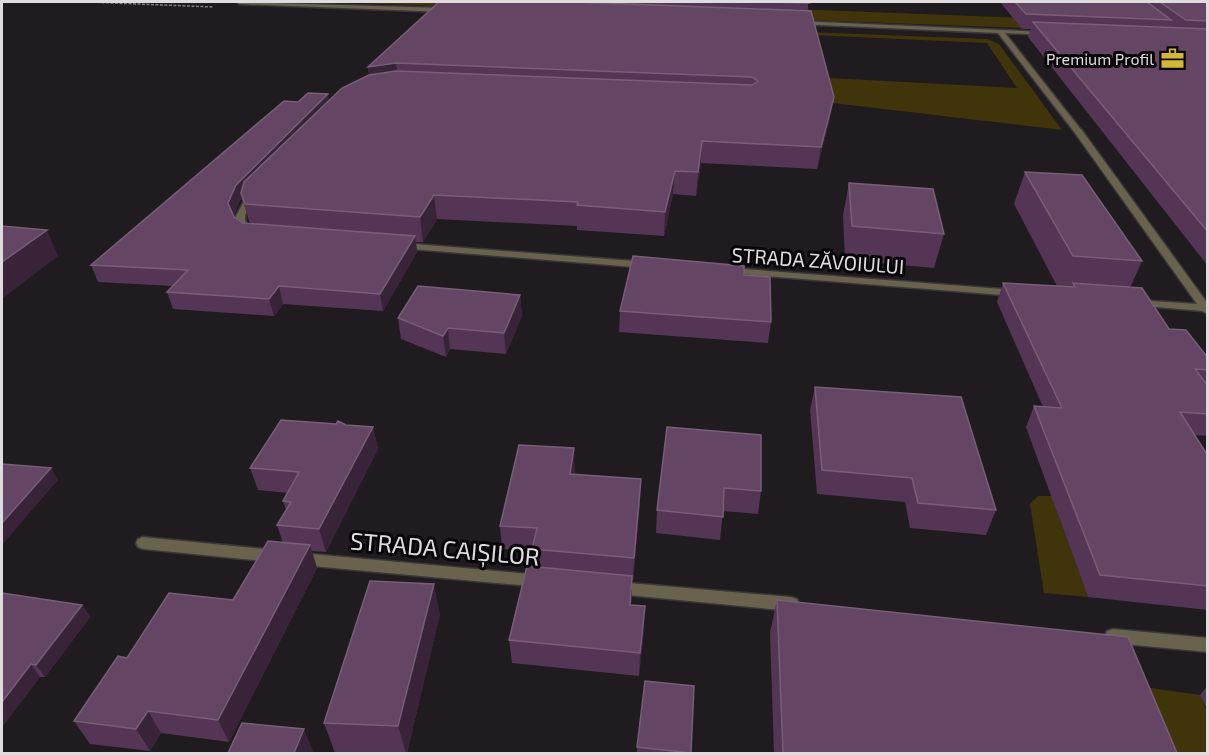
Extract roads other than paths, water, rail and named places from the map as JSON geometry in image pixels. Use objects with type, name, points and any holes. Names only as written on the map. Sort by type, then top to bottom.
[{"type":"street","points":[[239,2],[453,10]]},
{"type":"street","points":[[786,23],[1047,33]]},
{"type":"street","points":[[1000,31],[1078,131],[1206,310]]},
{"type":"street","points":[[260,235],[248,234],[241,228],[239,218],[245,204],[261,187]]},
{"type":"street","points":[[388,245],[660,266]]},
{"type":"street","name":"STRADA ZĂVOIULUI","points":[[719,270],[1027,294]]},
{"type":"street","points":[[1122,302],[1206,310]]},
{"type":"street","name":"STRADA CAIȘILOR","points":[[143,543],[559,583]]},
{"type":"street","points":[[606,587],[807,606]]},
{"type":"street","points":[[1091,634],[1208,645]]},
{"type":"place","name":"Premium Profil","points":[[1172,58]]}]
